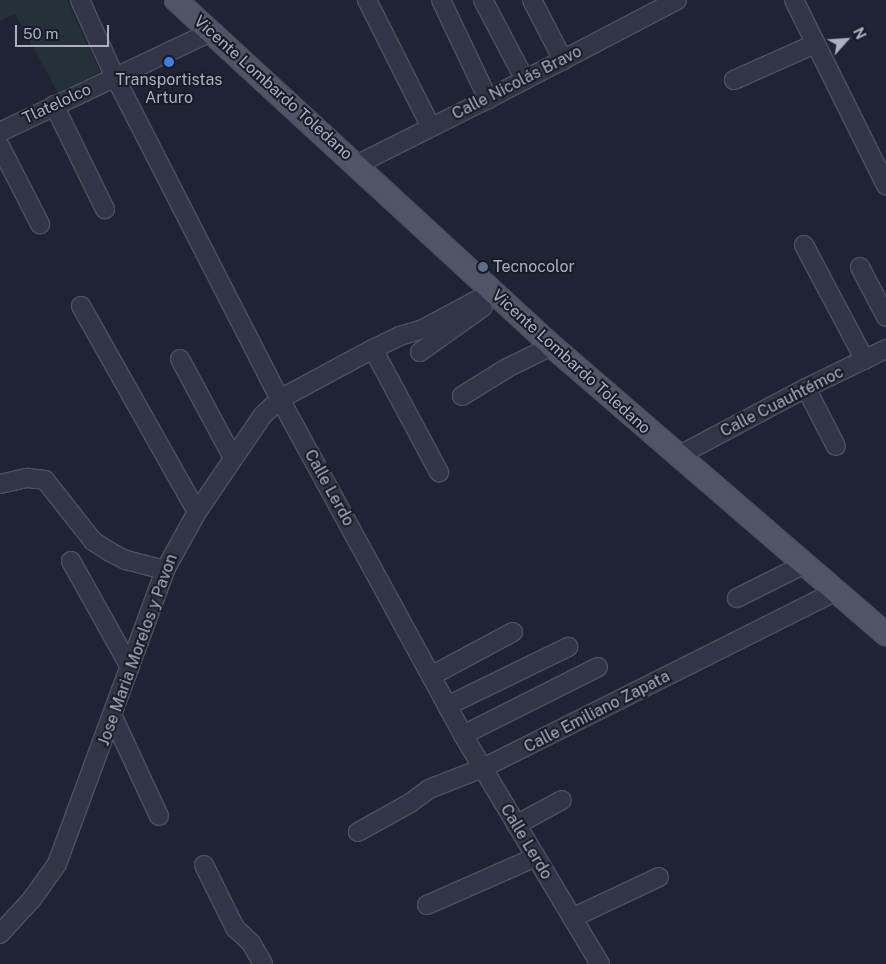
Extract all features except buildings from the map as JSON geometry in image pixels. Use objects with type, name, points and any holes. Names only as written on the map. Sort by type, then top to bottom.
[{"type":"main road","name":"Vicente Lombardo Toledano","points":[[176,0],[552,346],[886,634]]},
{"type":"street","name":"Calle Lerdo","points":[[80,0],[114,77],[280,399],[463,735],[600,964]]},
{"type":"street","points":[[367,0],[432,127]]},
{"type":"street","points":[[441,0],[488,99]]},
{"type":"street","points":[[483,0],[524,80]]},
{"type":"street","points":[[532,0],[563,60]]},
{"type":"street","name":"Calle Nicolás Bravo","points":[[356,164],[488,99],[677,0]]},
{"type":"street","points":[[794,0],[886,185]]},
{"type":"street","name":"Tlatelolco","points":[[0,132],[211,32]]},
{"type":"street","points":[[734,80],[815,44]]},
{"type":"street","points":[[54,105],[105,208]]},
{"type":"street","points":[[0,146],[40,224]]},
{"type":"street","points":[[804,245],[865,360]]},
{"type":"street","points":[[860,266],[886,317]]},
{"type":"street","points":[[420,352],[495,294]]},
{"type":"street","name":"Jose Maria Morelos y Pavon","points":[[0,934],[32,899],[57,864],[113,717],[165,570],[196,512],[263,415],[280,399],[373,349],[400,336],[423,329],[495,294]]},
{"type":"street","points":[[81,306],[196,512]]},
{"type":"street","points":[[462,396],[507,368],[552,346]]},
{"type":"street","points":[[373,349],[439,472]]},
{"type":"street","name":"Calle Cuauhtémoc","points":[[678,456],[806,388],[886,349]]},
{"type":"street","points":[[180,359],[233,458]]},
{"type":"street","points":[[806,388],[836,446]]},
{"type":"street","points":[[0,484],[27,478],[45,480],[93,541],[126,560],[165,570]]},
{"type":"street","points":[[71,561],[130,667]]},
{"type":"street","points":[[737,598],[806,564]]},
{"type":"street","name":"Calle Emiliano Zapata","points":[[358,832],[410,803],[429,789],[483,768],[837,591]]},
{"type":"street","points":[[430,676],[513,632]]},
{"type":"street","points":[[447,706],[568,647]]},
{"type":"street","points":[[463,735],[598,666]]},
{"type":"street","points":[[113,717],[160,816]]},
{"type":"street","points":[[516,825],[562,800]]},
{"type":"street","points":[[427,905],[536,856]]},
{"type":"street","points":[[204,866],[235,928],[252,943],[263,964]]},
{"type":"street","points":[[572,918],[659,877]]},
{"type":"shaded area","points":[[0,0],[67,0],[100,72],[58,93],[15,14],[0,21]]},
{"type":"place","name":"Transportistas Arturo","points":[[169,62]]},
{"type":"place","name":"Tecnocolor","points":[[483,267]]}]
